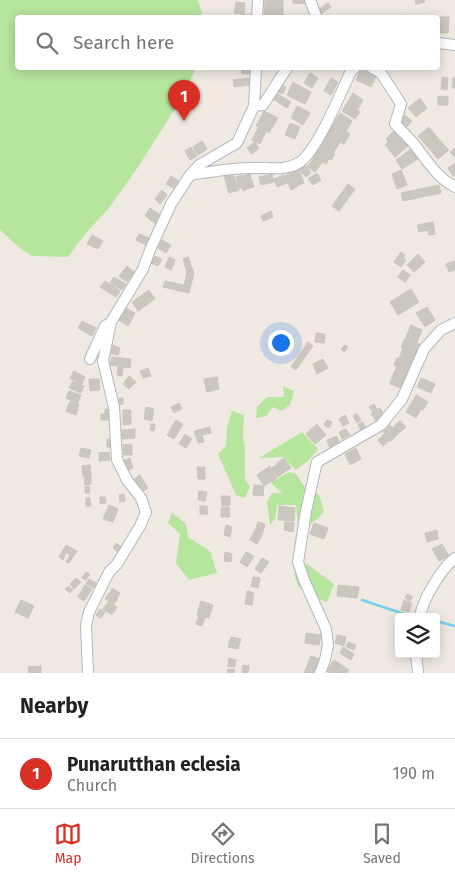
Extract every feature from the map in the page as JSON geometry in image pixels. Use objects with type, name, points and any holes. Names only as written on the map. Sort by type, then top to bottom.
[{"type":"street","points":[[257,15],[258,0]]},
{"type":"street","points":[[310,0],[316,15]]},
{"type":"street","points":[[440,43],[455,45]]},
{"type":"street","points":[[88,673],[86,625],[90,612],[109,572],[117,564],[136,534],[146,512],[141,498],[127,480],[117,460],[114,407],[103,361],[111,322],[143,269],[171,204],[190,175],[199,165],[237,143],[254,106],[256,70]]},
{"type":"street","points":[[254,106],[263,105],[286,70]]},
{"type":"street","points":[[190,175],[218,170],[252,168],[273,170],[300,162],[308,155],[323,129],[353,70]]},
{"type":"street","points":[[376,70],[381,73],[401,104],[395,124],[413,142],[428,164],[455,187]]},
{"type":"street","points":[[90,358],[105,326],[111,322]]},
{"type":"street","points":[[320,673],[328,645],[326,629],[298,562],[306,511],[317,462],[380,426],[402,399],[424,349],[441,330],[455,323]]},
{"type":"street","points":[[420,613],[421,606],[448,563],[455,558]]},
{"type":"street","points":[[416,658],[418,673]]},
{"type":"green space","points":[[0,0],[198,0],[202,15],[15,15],[15,70],[195,70],[181,99],[138,167],[109,208],[86,233],[68,257],[32,256],[0,230]]},
{"type":"green space","points":[[283,386],[294,391],[290,405],[281,411],[273,407],[266,416],[256,418],[257,407],[267,397],[284,397]]},
{"type":"green space","points":[[232,411],[244,415],[245,479],[250,487],[245,498],[236,495],[218,454],[226,446],[227,427]]},
{"type":"green space","points":[[302,432],[318,449],[309,460],[296,470],[283,457],[259,458]]},
{"type":"green space","points":[[289,472],[296,474],[304,486],[319,495],[324,511],[313,522],[298,527],[296,505],[277,505],[275,519],[270,525],[267,502],[272,493],[282,493],[271,483]]},
{"type":"green space","points":[[172,513],[186,524],[188,537],[210,551],[217,573],[189,580],[176,563],[180,534],[168,523]]},
{"type":"green space","points":[[307,564],[334,584],[327,602],[313,597],[298,586],[294,574]]},
{"type":"building","points":[[265,0],[283,0],[283,15],[264,15]]},
{"type":"building","points":[[293,0],[306,0],[306,4],[293,3]]},
{"type":"building","points":[[415,0],[424,0],[425,2],[416,4]]},
{"type":"building","points":[[236,2],[245,3],[244,14],[234,13]]},
{"type":"building","points":[[328,3],[331,7],[321,14],[318,10]]},
{"type":"building","points":[[440,17],[449,17],[448,33],[440,33]]},
{"type":"building","points":[[241,70],[250,70],[250,74],[242,74]]},
{"type":"building","points":[[361,70],[376,76],[371,87],[356,80]]},
{"type":"building","points":[[310,73],[318,78],[312,88],[304,83]]},
{"type":"building","points":[[442,77],[448,78],[447,90],[441,89]]},
{"type":"building","points":[[249,78],[249,85],[234,87],[233,80]]},
{"type":"building","points":[[331,78],[338,82],[331,95],[324,91]]},
{"type":"building","points":[[453,78],[455,78],[455,88],[452,88]]},
{"type":"building","points":[[293,82],[311,92],[305,104],[287,95]]},
{"type":"building","points":[[280,84],[286,87],[283,94],[276,91]]},
{"type":"building","points":[[276,93],[291,102],[287,108],[273,99]]},
{"type":"building","points":[[353,93],[363,100],[358,109],[347,103]]},
{"type":"building","points":[[438,96],[448,97],[448,105],[438,105]]},
{"type":"building","points":[[420,98],[427,108],[416,117],[408,108]]},
{"type":"building","points":[[347,103],[360,112],[355,119],[342,111]]},
{"type":"building","points":[[297,106],[310,113],[303,125],[291,118]]},
{"type":"building","points":[[264,111],[278,118],[269,133],[256,126]]},
{"type":"building","points":[[340,113],[352,121],[346,132],[333,124]]},
{"type":"building","points":[[403,114],[412,121],[405,129],[397,123]]},
{"type":"building","points":[[290,123],[300,127],[295,139],[285,135]]},
{"type":"building","points":[[333,124],[350,134],[344,144],[326,134]]},
{"type":"building","points":[[429,127],[443,144],[433,153],[418,136]]},
{"type":"building","points":[[258,128],[266,132],[260,144],[252,140]]},
{"type":"building","points":[[394,131],[408,146],[395,157],[385,145],[388,142],[386,139]]},
{"type":"building","points":[[326,134],[340,142],[333,153],[320,145]]},
{"type":"building","points":[[202,141],[207,149],[198,155],[193,147]]},
{"type":"building","points":[[255,142],[259,148],[252,154],[247,148]]},
{"type":"building","points":[[443,144],[449,150],[438,159],[433,153]]},
{"type":"building","points":[[320,145],[335,154],[331,160],[316,151]]},
{"type":"building","points":[[191,147],[197,156],[190,160],[185,151]]},
{"type":"building","points":[[412,148],[419,158],[402,169],[396,160]]},
{"type":"building","points":[[455,148],[455,158],[450,152]]},
{"type":"building","points":[[316,151],[329,159],[326,164],[313,157]]},
{"type":"building","points":[[314,157],[322,163],[318,168],[311,162]]},
{"type":"building","points":[[311,162],[318,168],[315,172],[307,167]]},
{"type":"building","points":[[455,163],[455,175],[453,176],[448,168]]},
{"type":"building","points":[[305,165],[311,173],[306,177],[299,169]]},
{"type":"building","points":[[299,170],[304,183],[296,186],[291,173]]},
{"type":"building","points":[[401,170],[407,185],[397,189],[392,174]]},
{"type":"building","points":[[291,173],[297,187],[291,190],[285,176]]},
{"type":"building","points":[[317,173],[321,180],[313,185],[308,179]]},
{"type":"building","points":[[233,174],[239,190],[229,193],[224,176]]},
{"type":"building","points":[[250,174],[254,187],[247,189],[243,176]]},
{"type":"building","points":[[272,174],[274,182],[261,185],[259,177]]},
{"type":"building","points":[[242,175],[247,189],[243,191],[242,188],[239,188],[236,177]]},
{"type":"building","points":[[284,175],[287,183],[277,187],[274,179]]},
{"type":"building","points":[[171,176],[179,181],[175,189],[166,184]]},
{"type":"building","points":[[348,184],[355,189],[339,211],[332,206]]},
{"type":"building","points":[[439,185],[441,193],[403,201],[401,193]]},
{"type":"building","points":[[162,190],[167,195],[160,204],[155,199]]},
{"type":"building","points":[[150,208],[162,216],[156,224],[145,216]]},
{"type":"building","points":[[271,211],[273,217],[263,221],[261,216]]},
{"type":"building","points":[[433,222],[435,234],[429,235],[428,230],[419,232],[417,225]]},
{"type":"building","points":[[139,234],[152,239],[148,246],[136,240]]},
{"type":"building","points":[[92,235],[103,241],[98,249],[87,244]]},
{"type":"building","points":[[162,240],[171,245],[166,253],[158,248]]},
{"type":"building","points":[[401,252],[405,255],[403,258],[406,260],[401,267],[394,262]]},
{"type":"building","points":[[418,254],[425,262],[414,272],[407,265]]},
{"type":"building","points":[[155,256],[162,259],[158,266],[151,263]]},
{"type":"building","points":[[169,257],[175,260],[171,270],[165,267]]},
{"type":"building","points":[[188,257],[194,273],[189,293],[163,287],[165,281],[184,285],[187,272],[183,259]]},
{"type":"building","points":[[455,261],[455,270],[449,272],[446,264]]},
{"type":"building","points":[[127,266],[134,272],[127,282],[119,276]]},
{"type":"building","points":[[403,270],[410,275],[405,282],[398,277]]},
{"type":"building","points":[[114,277],[126,284],[122,290],[110,283]]},
{"type":"building","points":[[105,281],[120,291],[116,297],[100,287]]},
{"type":"building","points":[[411,289],[419,302],[398,315],[390,302]]},
{"type":"building","points":[[149,290],[155,299],[138,311],[132,302]]},
{"type":"building","points":[[427,307],[435,320],[425,327],[416,313]]},
{"type":"building","points":[[126,308],[135,313],[128,326],[119,320]]},
{"type":"building","points":[[82,321],[96,328],[92,336],[78,328]]},
{"type":"building","points":[[411,325],[422,330],[417,342],[406,337]]},
{"type":"building","points":[[316,333],[325,334],[324,343],[315,342]]},
{"type":"building","points":[[405,338],[420,344],[416,353],[401,347]]},
{"type":"building","points":[[308,342],[313,346],[296,370],[291,367]]},
{"type":"building","points":[[113,345],[120,348],[118,355],[110,353]]},
{"type":"building","points":[[345,345],[348,347],[344,352],[341,349]]},
{"type":"building","points":[[403,348],[416,353],[412,364],[399,359]]},
{"type":"building","points":[[112,357],[131,359],[130,368],[110,365]]},
{"type":"building","points":[[397,358],[411,363],[408,370],[394,365]]},
{"type":"building","points":[[323,359],[328,368],[317,374],[313,364]]},
{"type":"building","points":[[397,366],[408,370],[405,379],[393,375]]},
{"type":"building","points":[[118,367],[123,368],[122,376],[117,375]]},
{"type":"building","points":[[148,368],[151,376],[143,378],[140,371]]},
{"type":"building","points":[[74,371],[85,377],[82,384],[70,378]]},
{"type":"building","points":[[393,375],[405,380],[401,388],[390,384]]},
{"type":"building","points":[[129,376],[136,382],[129,389],[123,384]]},
{"type":"building","points":[[217,377],[219,389],[207,392],[204,379]]},
{"type":"building","points":[[421,378],[435,384],[431,393],[417,387]]},
{"type":"building","points":[[89,379],[99,379],[100,390],[90,391]]},
{"type":"building","points":[[73,381],[84,386],[81,393],[69,388]]},
{"type":"building","points":[[69,391],[81,395],[78,403],[66,398]]},
{"type":"building","points":[[416,395],[428,402],[423,410],[411,404]]},
{"type":"building","points":[[119,398],[123,398],[123,404],[119,405]]},
{"type":"building","points":[[70,401],[79,404],[76,415],[66,411]]},
{"type":"building","points":[[179,403],[182,409],[174,413],[171,407]]},
{"type":"building","points":[[374,404],[377,409],[373,412],[369,407]]},
{"type":"building","points":[[411,404],[421,409],[416,418],[406,412]]},
{"type":"building","points":[[146,407],[154,409],[152,421],[144,419]]},
{"type":"building","points":[[380,408],[385,415],[376,421],[371,414]]},
{"type":"building","points":[[105,409],[110,409],[110,420],[101,420],[101,414],[105,414]]},
{"type":"building","points":[[123,410],[131,410],[131,424],[123,425]]},
{"type":"building","points":[[357,414],[361,420],[357,423],[353,416]]},
{"type":"building","points":[[345,415],[349,423],[343,426],[339,419]]},
{"type":"building","points":[[176,420],[183,424],[174,439],[167,435]]},
{"type":"building","points":[[327,420],[332,422],[329,428],[324,425]]},
{"type":"building","points":[[400,421],[406,427],[398,434],[392,428]]},
{"type":"building","points":[[363,422],[366,429],[361,431],[358,424]]},
{"type":"building","points":[[151,424],[155,424],[154,431],[150,430]]},
{"type":"building","points":[[317,424],[326,435],[315,444],[306,434]]},
{"type":"building","points":[[390,425],[398,434],[391,441],[383,432]]},
{"type":"building","points":[[210,427],[211,433],[202,435],[204,442],[198,443],[194,431]]},
{"type":"building","points":[[135,429],[135,438],[122,439],[122,430]]},
{"type":"building","points":[[346,429],[350,435],[342,439],[339,432]]},
{"type":"building","points":[[185,434],[192,439],[186,448],[179,444]]},
{"type":"building","points":[[384,434],[390,440],[383,446],[378,440]]},
{"type":"building","points":[[337,436],[340,444],[330,448],[327,440]]},
{"type":"building","points":[[107,439],[113,439],[113,447],[107,447]]},
{"type":"building","points":[[132,444],[132,455],[124,455],[123,445]]},
{"type":"building","points":[[81,448],[91,450],[89,458],[79,456]]},
{"type":"building","points":[[356,448],[361,459],[350,465],[345,454]]},
{"type":"building","points":[[109,452],[110,460],[99,461],[99,453]]},
{"type":"building","points":[[130,458],[133,468],[126,471],[122,461]]},
{"type":"building","points":[[284,458],[291,468],[283,473],[277,463]]},
{"type":"building","points":[[277,464],[283,473],[278,477],[272,468]]},
{"type":"building","points":[[90,465],[91,475],[83,476],[82,466]]},
{"type":"building","points":[[270,466],[277,478],[272,482],[264,470]]},
{"type":"building","points":[[197,467],[205,467],[205,479],[198,479]]},
{"type":"building","points":[[264,470],[271,482],[264,486],[257,475]]},
{"type":"building","points":[[84,475],[91,475],[91,484],[85,485]]},
{"type":"building","points":[[140,475],[148,488],[139,494],[131,481]]},
{"type":"building","points":[[254,485],[264,486],[263,496],[253,495]]},
{"type":"building","points":[[89,486],[90,493],[85,493],[85,487]]},
{"type":"building","points":[[199,491],[207,492],[205,501],[198,500]]},
{"type":"building","points":[[124,494],[125,501],[120,502],[119,495]]},
{"type":"building","points":[[221,496],[230,496],[230,505],[222,506]]},
{"type":"building","points":[[100,497],[105,497],[106,503],[100,504]]},
{"type":"building","points":[[86,498],[90,498],[91,506],[86,506]]},
{"type":"building","points":[[109,505],[118,509],[113,522],[103,519]]},
{"type":"building","points":[[200,506],[207,506],[208,514],[200,514]]},
{"type":"building","points":[[279,506],[295,508],[294,521],[278,520]]},
{"type":"building","points":[[229,507],[230,517],[221,517],[221,508]]},
{"type":"building","points":[[258,522],[265,524],[263,532],[256,529]]},
{"type":"building","points":[[285,522],[294,523],[293,532],[284,530]]},
{"type":"building","points":[[314,523],[328,528],[324,539],[310,534]]},
{"type":"building","points":[[226,525],[232,527],[230,537],[224,535]]},
{"type":"building","points":[[255,529],[263,533],[257,544],[250,540]]},
{"type":"building","points":[[437,530],[438,539],[427,542],[425,533]]},
{"type":"building","points":[[116,543],[121,547],[118,552],[113,548]]},
{"type":"building","points":[[442,544],[449,556],[439,561],[432,549]]},
{"type":"building","points":[[66,545],[77,551],[69,563],[66,562],[70,555],[66,552],[63,560],[59,557]]},
{"type":"building","points":[[225,552],[232,554],[231,562],[224,561]]},
{"type":"building","points":[[246,552],[254,556],[247,567],[240,562]]},
{"type":"building","points":[[262,558],[269,562],[261,573],[255,569]]},
{"type":"building","points":[[86,572],[90,574],[86,580],[82,578]]},
{"type":"building","points":[[253,577],[260,578],[258,588],[251,586]]},
{"type":"building","points":[[76,578],[81,582],[74,589],[70,584]]},
{"type":"building","points":[[89,579],[96,583],[94,588],[86,584]]},
{"type":"building","points":[[85,585],[92,589],[84,601],[78,597]]},
{"type":"building","points":[[338,585],[359,587],[357,598],[337,596]]},
{"type":"building","points":[[68,586],[73,590],[70,593],[65,589]]},
{"type":"building","points":[[112,588],[120,593],[117,598],[110,593]]},
{"type":"building","points":[[247,591],[254,593],[252,605],[245,604]]},
{"type":"building","points":[[109,593],[118,599],[114,604],[105,599]]},
{"type":"building","points":[[407,594],[413,597],[410,601],[405,598]]},
{"type":"building","points":[[21,600],[34,606],[28,618],[15,612]]},
{"type":"building","points":[[404,600],[412,603],[409,612],[401,610]]},
{"type":"building","points":[[201,601],[213,605],[209,618],[205,617],[202,626],[196,624]]},
{"type":"building","points":[[108,602],[117,607],[112,615],[103,609]]},
{"type":"building","points":[[100,609],[105,612],[101,618],[96,615]]},
{"type":"building","points":[[306,633],[321,635],[319,645],[305,643]]},
{"type":"building","points":[[337,635],[346,637],[344,646],[335,643]]},
{"type":"building","points":[[231,637],[241,639],[238,649],[228,647]]},
{"type":"building","points":[[348,642],[356,645],[354,650],[346,647]]},
{"type":"building","points":[[343,647],[354,654],[351,660],[340,653]]},
{"type":"building","points":[[311,656],[320,659],[314,673],[304,673]]},
{"type":"building","points":[[229,658],[236,660],[235,667],[228,666]]},
{"type":"building","points":[[334,660],[349,670],[347,673],[330,673],[327,671]]},
{"type":"building","points":[[243,665],[249,666],[248,673],[242,673]]},
{"type":"building","points":[[41,666],[41,673],[29,673],[28,667]]},
{"type":"building","points":[[228,669],[235,670],[234,673],[227,673]]},
{"type":"waterway","points":[[362,600],[401,613]]},
{"type":"waterway","points":[[440,622],[455,626]]},
{"type":"place","name":"Punarutthan eclesia","points":[[184,121]]}]
